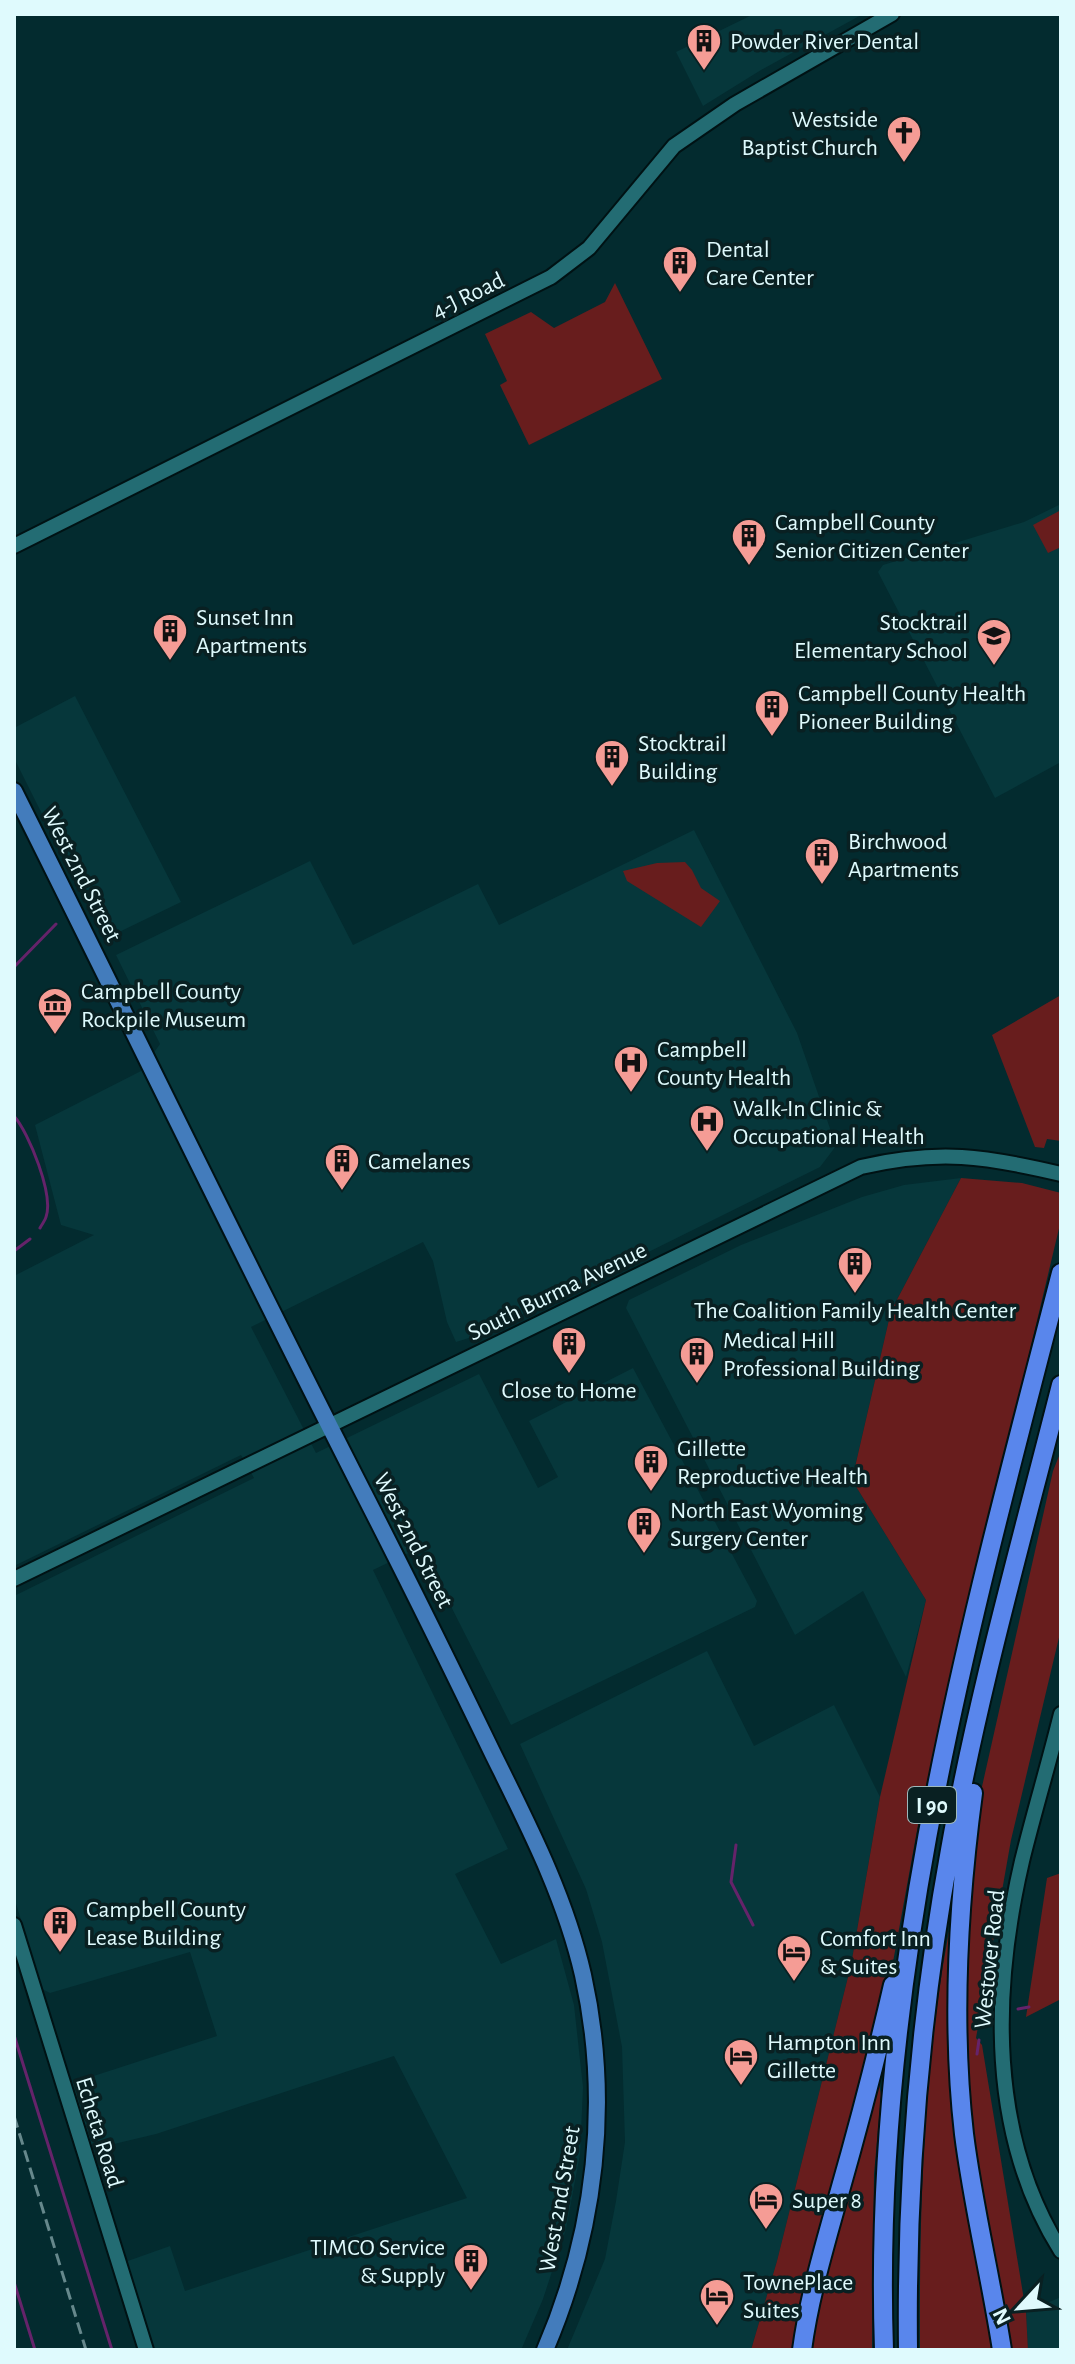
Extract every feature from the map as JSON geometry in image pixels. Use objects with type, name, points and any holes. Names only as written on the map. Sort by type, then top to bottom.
[{"type":"highway","name":"I 90","points":[[802,2350],[823,2253],[877,2059],[982,1578],[1061,1273]]},
{"type":"highway","name":"I 90","points":[[908,2350],[913,2153],[925,2020],[950,1851],[1004,1611],[1061,1385]]},
{"type":"highway","name":"I 90","points":[[1002,2350],[964,2131],[959,2057],[958,1938],[962,1871],[973,1790],[1004,1611]]},
{"type":"highway","name":"I 90","points":[[884,2350],[884,2199],[895,2054],[926,1834]]},
{"type":"main road","name":"West 2nd Street","points":[[14,791],[534,1836],[567,1918],[583,1975],[596,2056],[599,2099],[595,2164],[575,2266],[545,2350]]},
{"type":"street","name":"4-J Road","points":[[14,546],[551,277],[589,248],[674,146],[690,133],[892,14]]},
{"type":"street","name":"South Burma Avenue","points":[[14,1579],[861,1167],[895,1159],[971,1156],[1061,1174]]},
{"type":"street","name":"Westover Road","points":[[1061,1714],[1022,1863],[1008,1947],[1001,2018],[1005,2089],[1019,2163],[1031,2196],[1061,2251]]},
{"type":"street","name":"Echeta Road","points":[[14,1925],[146,2350]]},
{"type":"shaded area","points":[[754,14],[863,14],[703,106],[676,52]]},
{"type":"shaded area","points":[[615,283],[662,379],[529,445],[500,385],[507,381],[485,334],[531,312],[554,328],[605,302]]},
{"type":"shaded area","name":"Stocktrail Elementary School","points":[[1061,504],[1061,762],[995,798],[878,572],[883,565],[1024,522]]},
{"type":"shaded area","points":[[1061,510],[1061,547],[1048,553],[1033,525]]},
{"type":"shaded area","points":[[75,696],[181,902],[115,934],[102,934],[14,758],[14,728]]},
{"type":"shaded area","points":[[694,830],[797,1033],[836,1146],[820,1167],[485,1333],[456,1342],[447,1322],[433,1261],[423,1242],[251,1327],[316,1453],[479,1374],[538,1488],[558,1477],[529,1421],[633,1368],[757,1601],[755,1607],[511,1725],[421,1547],[373,1570],[508,1849],[455,1874],[501,1964],[556,1939],[574,2005],[583,2087],[580,2154],[566,2229],[543,2299],[521,2350],[152,2350],[125,2262],[170,2246],[185,2291],[467,2198],[394,2056],[156,2134],[97,2148],[90,2144],[72,2083],[217,2036],[190,1952],[50,1993],[42,1989],[14,1897],[14,1596],[254,1478],[241,1455],[14,1566],[14,1276],[94,1235],[61,1225],[35,1125],[141,1071],[160,1044],[116,955],[310,861],[353,945],[478,884],[499,925]]},
{"type":"shaded area","points":[[685,862],[701,888],[720,901],[701,927],[627,881],[623,871],[657,863]]},
{"type":"shaded area","points":[[1061,995],[1061,1141],[1047,1139],[1044,1148],[1035,1147],[992,1035]]},
{"type":"shaded area","points":[[961,1178],[891,1311],[852,1480],[926,1600],[906,1677],[863,1591],[795,1635],[626,1308],[629,1300],[741,1245],[862,1197],[904,1185]]},
{"type":"shaded area","points":[[961,1178],[1022,1183],[1061,1193],[1061,1220],[922,1803],[873,2054],[810,2271],[794,2350],[751,2350],[777,2261],[851,1965],[880,1797],[926,1600],[852,1480],[891,1311]]},
{"type":"shaded area","points":[[1061,1451],[1061,1629],[1011,1840],[976,2038],[982,2045],[1026,2312],[1028,2350],[1010,2350],[970,2135],[963,2036],[965,1953],[979,1800],[1053,1471]]},
{"type":"shaded area","points":[[707,1651],[754,1746],[834,1705],[880,1797],[851,1965],[777,2261],[751,2350],[567,2350],[605,2259],[616,2201],[625,2142],[622,2047],[602,1942],[586,1889],[520,1744]]},
{"type":"shaded area","points":[[1061,1873],[1061,1999],[1026,2017],[1047,1878]]},
{"type":"shaded area","points":[[955,1901],[952,2012],[996,2350],[920,2350],[922,2181],[930,2068]]},
{"type":"shaded area","points":[[879,2083],[881,2096],[874,2174],[872,2350],[808,2350],[813,2319],[873,2095]]},
{"type":"shaded area","points":[[1061,2297],[1061,2350],[1028,2350],[1026,2312]]},
{"type":"waterway","points":[[98,898],[104,917],[98,918]]},
{"type":"waterway","points":[[14,967],[56,924]]},
{"type":"waterway","points":[[14,1116],[33,1150],[43,1180],[48,1207],[40,1228]]},
{"type":"waterway","points":[[14,1251],[30,1239]]},
{"type":"waterway","points":[[736,1845],[731,1882],[753,1925]]},
{"type":"waterway","points":[[1018,2009],[1029,2007]]},
{"type":"waterway","points":[[14,2035],[112,2350]]},
{"type":"waterway","points":[[977,2054],[979,2040]]},
{"type":"waterway","points":[[14,2282],[35,2350]]},
{"type":"railway","points":[[14,2116],[86,2350]]},
{"type":"place","name":"Powder River Dental","points":[[704,72]]},
{"type":"place","name":"Westside Baptist Church","points":[[904,164]]},
{"type":"place","name":"Dental Care Center","points":[[680,294]]},
{"type":"place","name":"Campbell County Senior Citizen Center","points":[[749,567]]},
{"type":"place","name":"Sunset Inn Apartments","points":[[170,662]]},
{"type":"place","name":"Stocktrail Elementary School","points":[[994,667]]},
{"type":"place","name":"Campbell County Health Pioneer Building","points":[[772,738]]},
{"type":"place","name":"Stocktrail Building","points":[[612,788]]},
{"type":"place","name":"Birchwood Apartments","points":[[822,886]]},
{"type":"place","name":"Campbell County Rockpile Museum","points":[[55,1036]]},
{"type":"place","name":"Campbell County Health","points":[[631,1094]]},
{"type":"place","name":"Walk-In Clinic & Occupational Health","points":[[707,1153]]},
{"type":"place","name":"Camelanes","points":[[342,1192]]},
{"type":"place","name":"The Coalition Family Health Center","points":[[855,1295]]},
{"type":"place","name":"Close to Home","points":[[569,1375]]},
{"type":"place","name":"Medical Hill Professional Building","points":[[697,1385]]},
{"type":"place","name":"Gillette Reproductive Health","points":[[651,1493]]},
{"type":"place","name":"North East Wyoming Surgery Center","points":[[644,1555]]},
{"type":"place","name":"Campbell County Lease Building","points":[[60,1954]]},
{"type":"place","name":"Comfort Inn & Suites","points":[[794,1983]]},
{"type":"place","name":"Hampton Inn Gillette","points":[[741,2087]]},
{"type":"place","name":"Super 8","points":[[766,2231]]},
{"type":"place","name":"TIMCO Service & Supply","points":[[471,2292]]},
{"type":"place","name":"TownePlace Suites","points":[[717,2327]]}]
